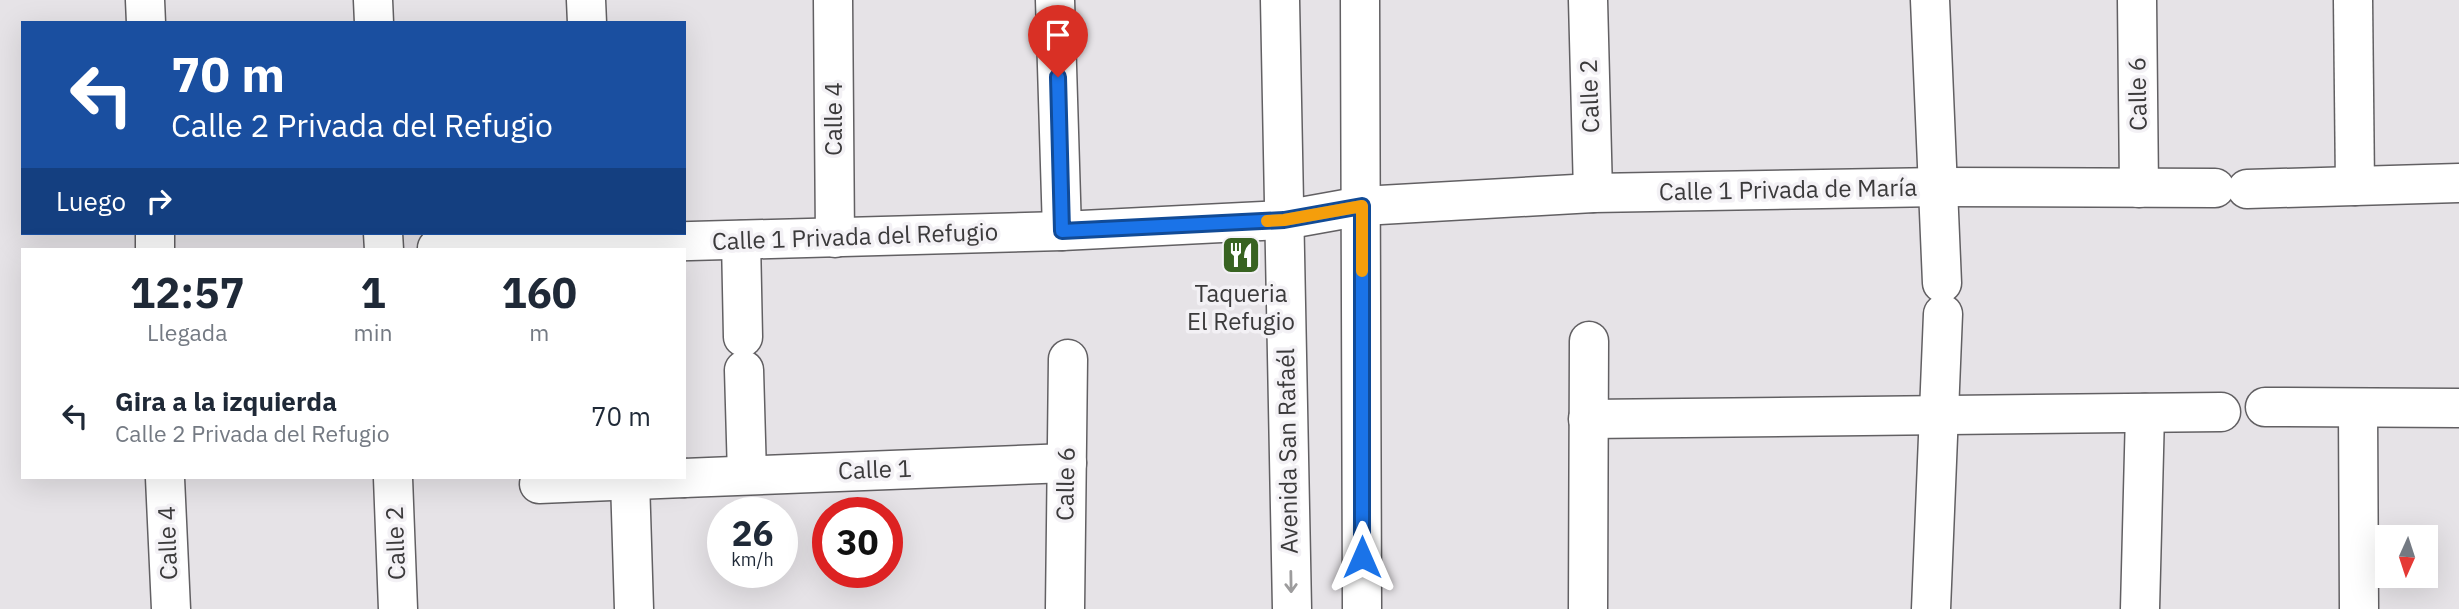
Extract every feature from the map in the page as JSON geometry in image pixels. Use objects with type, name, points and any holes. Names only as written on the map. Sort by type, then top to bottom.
[{"type":"street","points":[[145,0],[146,21]]},
{"type":"street","points":[[373,0],[374,21]]},
{"type":"street","points":[[586,0],[587,21]]},
{"type":"street","name":"Calle 4","points":[[833,0],[835,238]]},
{"type":"street","points":[[1055,0],[1062,231]]},
{"type":"street","name":"Avenida San Rafaél","points":[[1280,0],[1292,609]]},
{"type":"street","points":[[1360,0],[1362,609]]},
{"type":"street","name":"Calle 2","points":[[1588,0],[1593,192]]},
{"type":"street","points":[[1930,0],[1943,299],[1931,609]]},
{"type":"street","name":"Calle 6","points":[[2137,0],[2139,188]]},
{"type":"street","points":[[2353,0],[2355,186]]},
{"type":"street","name":"Calle 1 Privada de María","points":[[1284,220],[1362,206],[1593,192],[1940,187],[2231,188],[2459,183]]},
{"type":"street","name":"Calle 1 Privada del Refugio","points":[[437,248],[597,238],[835,238],[1284,220]]},
{"type":"street","points":[[741,240],[747,475]]},
{"type":"street","points":[[1588,609],[1589,341]]},
{"type":"street","name":"Calle 6","points":[[1065,609],[1068,359]]},
{"type":"street","points":[[2265,407],[2459,408]]},
{"type":"street","points":[[2358,409],[2359,609]]},
{"type":"street","points":[[1588,419],[2221,412]]},
{"type":"street","points":[[2140,609],[2145,413]]},
{"type":"street","name":"Calle 1","points":[[686,478],[1067,463]]},
{"type":"street","name":"Calle 4","points":[[165,479],[171,609]]},
{"type":"street","name":"Calle 2","points":[[393,479],[398,609]]},
{"type":"street","name":"Calle 1","points":[[540,484],[657,479]]},
{"type":"street","points":[[630,480],[634,609]]},
{"type":"slow traffic","points":[[1267,221],[1362,206],[1362,271]]},
{"type":"place","name":"Taqueria El Refugio","points":[[1241,255]]},
{"type":"route","points":[[1058,77],[1062,231],[1284,220],[1362,206],[1362,557]]}]
